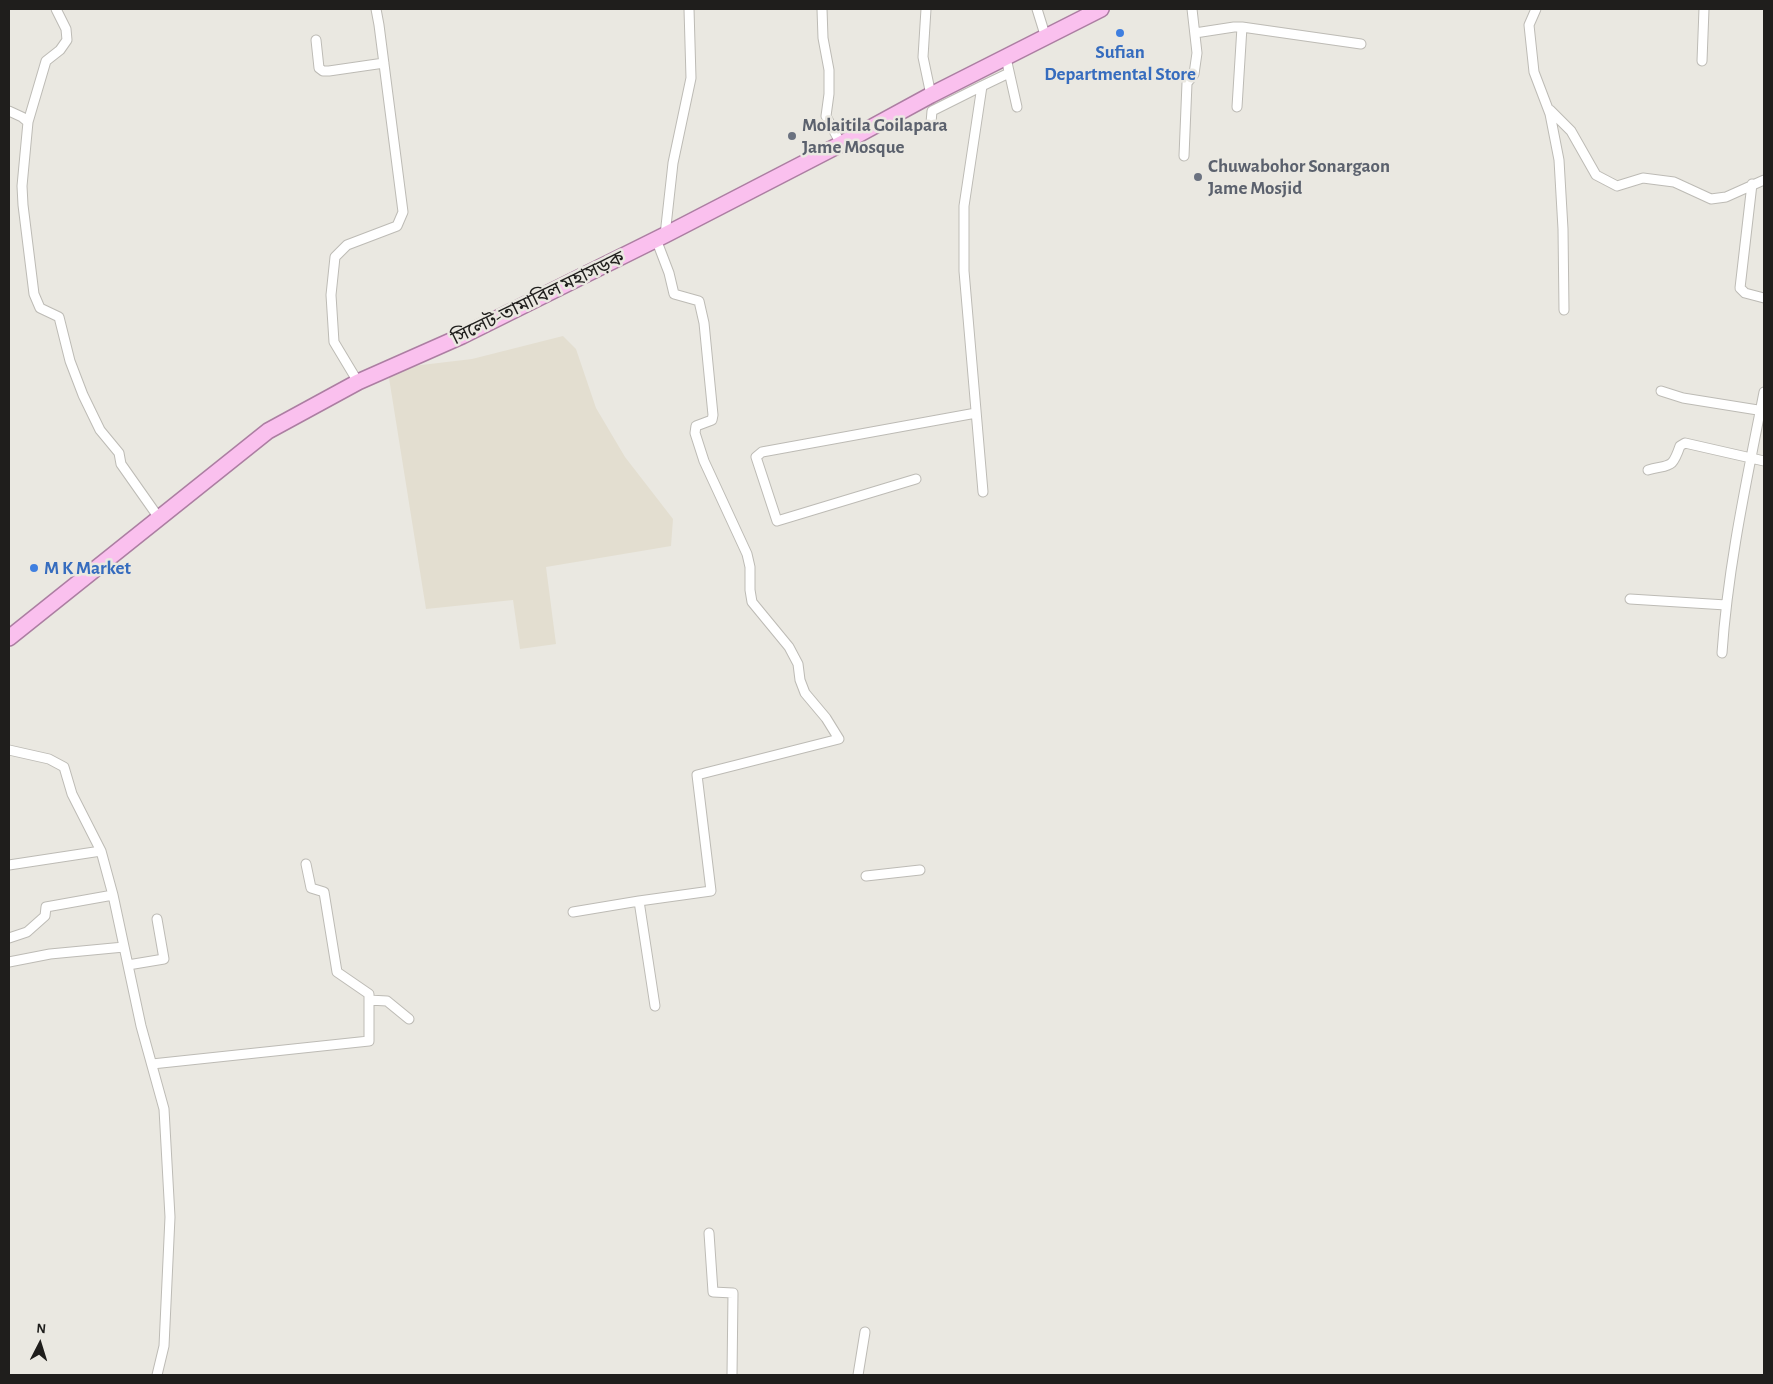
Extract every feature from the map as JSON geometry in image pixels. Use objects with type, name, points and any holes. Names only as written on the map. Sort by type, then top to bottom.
[{"type":"highway","name":"সিলেট-তামাবিল মহাসড়ক","points":[[10,635],[268,431],[358,382],[462,336],[661,237],[931,95],[1007,65],[1046,38],[1101,9]]},
{"type":"street","points":[[56,9],[66,28],[67,40],[60,50],[46,61],[28,122],[22,186],[34,294],[40,308],[59,317],[70,361],[83,395],[100,430],[119,453],[121,464],[159,518]]},
{"type":"street","points":[[358,382],[334,342],[331,296],[335,257],[347,244],[397,226],[403,212],[376,9]]},
{"type":"street","points":[[573,912],[711,890],[697,775],[839,739],[826,718],[805,693],[800,680],[798,664],[789,647],[752,602],[750,567],[747,554],[704,461],[695,433],[696,426],[712,420],[713,414],[704,323],[699,301],[674,294],[661,237],[673,163],[691,78],[689,9]]},
{"type":"street","points":[[822,9],[823,38],[829,70],[829,94],[826,116],[841,144]]},
{"type":"street","points":[[926,9],[923,57],[931,95]]},
{"type":"street","points":[[1037,9],[1046,38]]},
{"type":"street","points":[[1184,156],[1187,83],[1194,74],[1197,53],[1192,9]]},
{"type":"street","points":[[1536,9],[1530,25],[1534,72],[1548,108],[1558,160],[1563,228],[1564,310]]},
{"type":"street","points":[[1702,61],[1704,9]]},
{"type":"street","points":[[1195,33],[1234,27],[1361,44]]},
{"type":"street","points":[[1237,107],[1242,28]]},
{"type":"street","points":[[316,40],[319,68],[323,70],[384,63]]},
{"type":"street","points":[[931,123],[932,111],[982,86],[1007,65],[1017,107]]},
{"type":"street","points":[[982,86],[964,206],[964,271],[983,492]]},
{"type":"street","points":[[1548,108],[1571,131],[1596,175],[1617,186],[1644,178],[1674,182],[1711,199],[1726,197],[1764,180]]},
{"type":"street","points":[[9,111],[28,122]]},
{"type":"street","points":[[1752,184],[1740,288],[1744,293],[1764,298]]},
{"type":"street","points":[[1661,391],[1704,402],[1762,411]]},
{"type":"street","points":[[1722,653],[1726,604],[1764,392]]},
{"type":"street","points":[[916,479],[777,521],[756,457],[762,452],[976,413]]},
{"type":"street","points":[[1648,470],[1671,464],[1675,461],[1680,446],[1685,443],[1764,461]]},
{"type":"street","points":[[1630,599],[1726,604]]},
{"type":"street","points":[[9,750],[49,759],[64,767],[72,794],[101,852],[113,895],[141,1026],[164,1109],[170,1216],[164,1346],[157,1375]]},
{"type":"street","points":[[9,865],[101,852]]},
{"type":"street","points":[[152,1064],[369,1040],[369,994],[337,972],[324,892],[311,888],[306,864]]},
{"type":"street","points":[[866,876],[920,870]]},
{"type":"street","points":[[9,938],[27,932],[45,916],[46,907],[113,895]]},
{"type":"street","points":[[639,901],[655,1006]]},
{"type":"street","points":[[128,966],[164,959],[158,919]]},
{"type":"street","points":[[9,962],[50,954],[124,947]]},
{"type":"street","points":[[369,1000],[387,1001],[410,1019]]},
{"type":"street","points":[[709,1233],[713,1292],[733,1293],[732,1375]]},
{"type":"street","points":[[858,1375],[865,1332]]},
{"type":"shaded area","points":[[563,336],[576,349],[596,408],[625,457],[673,519],[671,546],[546,567],[556,644],[520,649],[513,600],[426,609],[389,378],[391,375],[413,366],[472,359]]},
{"type":"place","name":"Sufian Departmental Store","points":[[1120,33]]},
{"type":"place","name":"Molaitila Goilapara Jame Mosque","points":[[792,136]]},
{"type":"place","name":"Chuwabohor Sonargaon Jame Mosjid","points":[[1198,177]]},
{"type":"place","name":"M K Market","points":[[34,568]]}]
